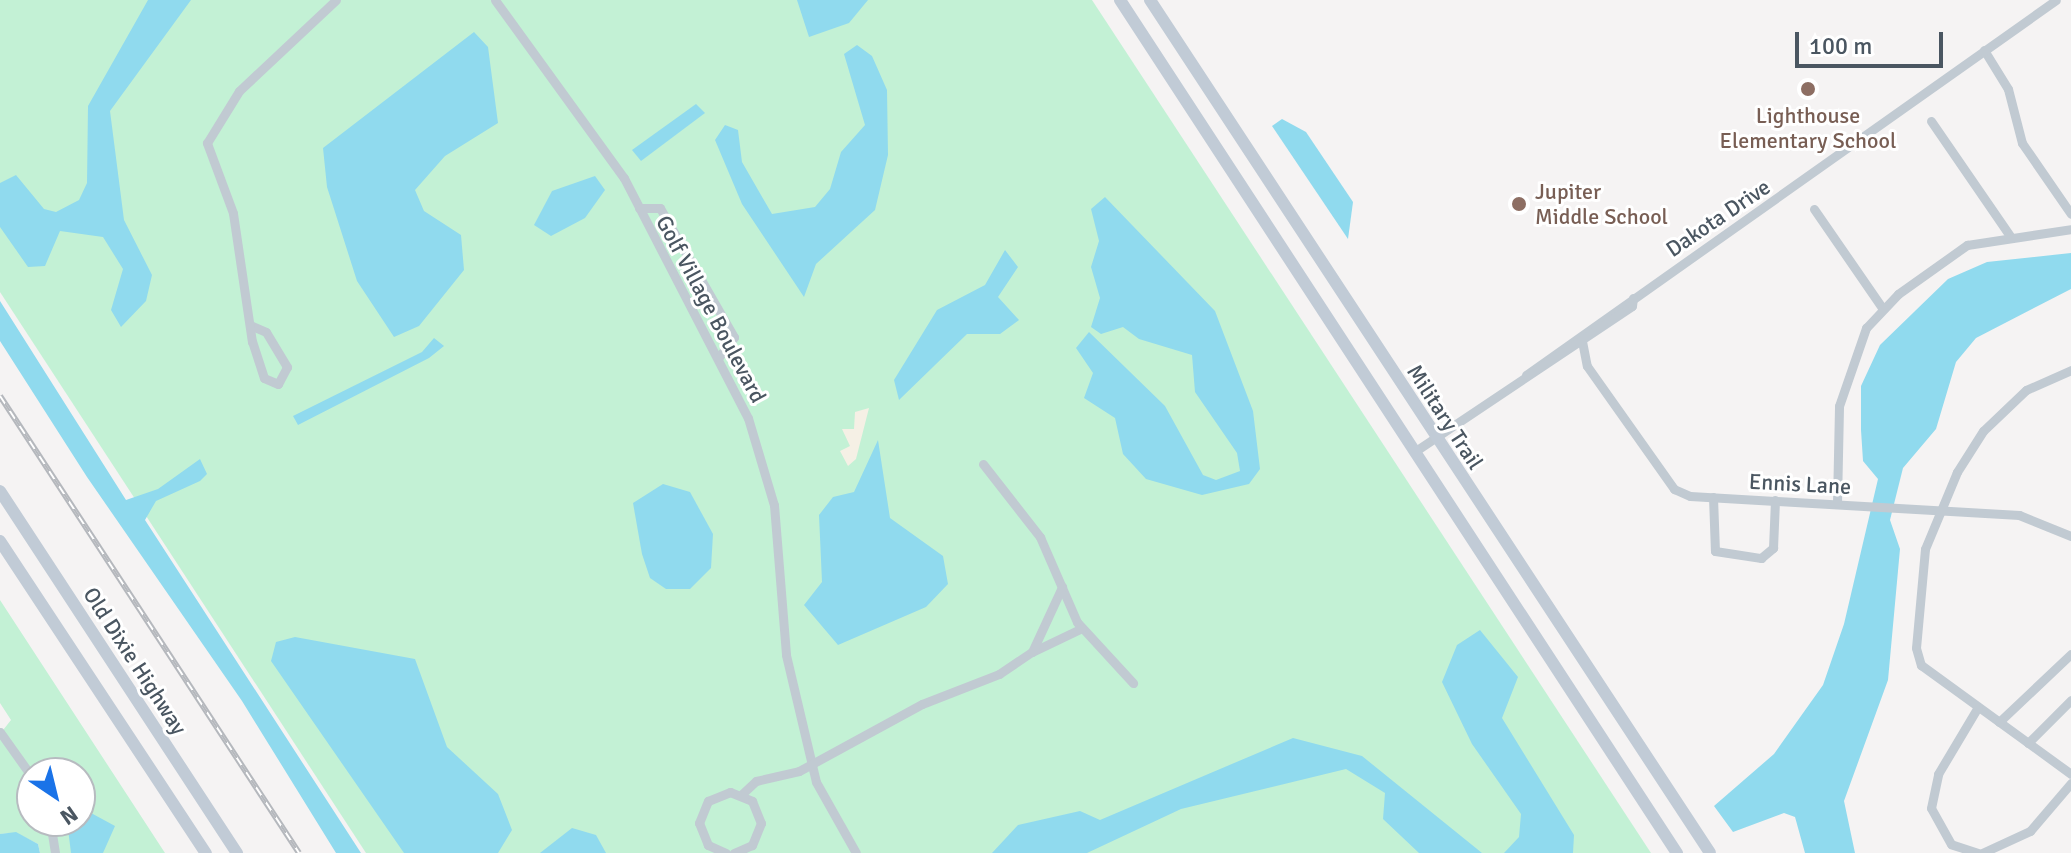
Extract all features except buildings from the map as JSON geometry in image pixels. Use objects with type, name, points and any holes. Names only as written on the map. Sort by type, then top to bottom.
[{"type":"main road","name":"Military Trail","points":[[1120,0],[1677,853]]},
{"type":"main road","name":"Military Trail","points":[[1150,0],[1710,853]]},
{"type":"main road","name":"Old Dixie Highway","points":[[0,491],[237,853]]},
{"type":"main road","name":"Old Dixie Highway","points":[[0,541],[206,853]]},
{"type":"street","points":[[252,326],[266,332],[287,367],[278,384],[264,378],[252,326],[233,213],[207,143],[239,91],[336,0]]},
{"type":"street","name":"Golf Village Boulevard","points":[[495,0],[639,208],[719,357],[774,505],[786,655],[813,762],[827,812],[856,853]]},
{"type":"street","name":"Dakota Drive","points":[[1526,375],[1530,365],[1633,298],[2056,0]]},
{"type":"street","points":[[1984,50],[2008,89],[2017,134],[2071,214]]},
{"type":"street","points":[[1931,121],[2010,236]]},
{"type":"street","points":[[639,208],[660,208],[734,337],[719,357]]},
{"type":"street","points":[[1814,209],[1883,309]]},
{"type":"street","points":[[1837,503],[1844,376],[1854,347],[1883,309],[1967,245],[2071,229]]},
{"type":"street","name":"Dakota Drive","points":[[1414,452],[1526,375],[1582,341],[1633,298]]},
{"type":"street","name":"Ennis Lane","points":[[1582,341],[1587,366],[1674,489],[1713,497],[2019,515],[2071,536]]},
{"type":"street","points":[[1562,355],[1587,366]]},
{"type":"street","points":[[2071,370],[2026,390],[1983,431],[1939,512],[1919,578],[1918,660],[2071,774]]},
{"type":"street","points":[[983,464],[1040,537],[1082,628],[1133,683]]},
{"type":"street","points":[[1713,497],[1715,551],[1761,558],[1773,548],[1775,500]]},
{"type":"street","points":[[1032,652],[1062,587]]},
{"type":"street","points":[[726,853],[701,835],[702,811],[718,794],[742,794],[756,781],[813,762],[1082,628]]},
{"type":"street","points":[[1999,722],[2071,654]]},
{"type":"street","points":[[2028,743],[2071,700]]},
{"type":"street","points":[[1978,707],[1938,774],[1931,808],[1951,844],[1980,853],[2030,831],[2071,783]]},
{"type":"street","points":[[0,732],[18,757]]},
{"type":"street","points":[[734,853],[752,845],[761,823],[742,794]]},
{"type":"green space","points":[[0,0],[1092,0],[1651,853],[366,853],[0,292]]},
{"type":"green space","points":[[0,600],[165,853],[40,853],[38,844],[24,837],[96,837],[96,757],[16,757],[16,833],[0,834],[0,734],[11,720],[0,703]]},
{"type":"sand","points":[[869,408],[856,459],[848,466],[840,451],[850,446],[842,429],[854,429],[855,412]]},
{"type":"water","points":[[148,0],[191,0],[110,111],[124,220],[152,275],[146,301],[121,327],[111,310],[123,269],[103,237],[60,231],[45,266],[28,267],[0,227],[0,183],[16,175],[44,209],[56,212],[79,200],[87,183],[88,106]]},
{"type":"water","points":[[797,0],[868,0],[849,23],[809,37]]},
{"type":"water","points":[[474,32],[488,47],[498,123],[445,156],[415,190],[424,211],[461,235],[464,270],[419,326],[394,337],[357,281],[327,187],[323,148]]},
{"type":"water","points":[[857,45],[872,56],[887,90],[888,155],[875,210],[816,264],[804,297],[742,204],[715,140],[725,125],[738,130],[742,162],[772,214],[815,207],[830,189],[841,152],[865,125],[844,54]]},
{"type":"water","points":[[696,104],[705,113],[641,161],[632,150]]},
{"type":"water","points":[[1282,119],[1306,132],[1353,202],[1348,239],[1272,126]]},
{"type":"water","points":[[595,176],[605,190],[585,218],[551,236],[534,225],[552,191]]},
{"type":"water","points":[[1105,197],[1215,311],[1253,411],[1260,469],[1249,484],[1202,495],[1146,479],[1123,454],[1115,418],[1084,398],[1093,373],[1076,348],[1089,332],[1165,406],[1203,475],[1216,480],[1240,471],[1237,453],[1195,392],[1192,355],[1139,339],[1123,327],[1101,334],[1091,327],[1100,298],[1091,267],[1099,241],[1091,209]]},
{"type":"water","points":[[1005,250],[1018,267],[998,297],[1019,320],[1000,334],[967,334],[899,400],[894,380],[937,310],[985,285]]},
{"type":"water","points":[[2071,253],[2071,289],[1976,338],[1956,362],[1936,429],[1903,468],[1890,520],[1900,549],[1888,680],[1844,801],[1855,853],[1805,853],[1795,817],[1784,813],[1733,832],[1714,806],[1774,754],[1823,685],[1844,624],[1878,479],[1863,461],[1861,386],[1880,345],[1948,279],[1987,262]]},
{"type":"water","points":[[0,301],[126,500],[158,489],[200,459],[207,474],[200,481],[156,501],[145,520],[361,853],[336,853],[242,701],[87,477],[0,341]]},
{"type":"water","points":[[434,338],[444,346],[429,358],[298,425],[293,416],[422,352]]},
{"type":"water","points":[[878,440],[890,518],[943,556],[948,584],[926,607],[838,645],[804,605],[822,582],[819,515],[833,497],[854,492]]},
{"type":"water","points":[[663,484],[690,492],[713,534],[711,568],[690,589],[666,589],[650,578],[642,554],[633,503]]},
{"type":"water","points":[[1480,630],[1518,677],[1502,718],[1574,835],[1573,853],[1504,853],[1519,837],[1521,814],[1472,744],[1442,682],[1457,645]]},
{"type":"water","points":[[295,637],[415,659],[447,747],[498,794],[512,830],[498,853],[404,853],[271,661],[276,642]]},
{"type":"water","points":[[1293,738],[1362,756],[1482,853],[1419,853],[1383,819],[1385,793],[1346,769],[1181,809],[1087,853],[992,853],[1018,825],[1080,811],[1100,820]]},
{"type":"water","points":[[96,816],[115,826],[103,853],[71,853],[69,837],[96,837]]},
{"type":"water","points":[[572,828],[596,835],[606,853],[540,853]]},
{"type":"water","points":[[16,832],[16,837],[25,837],[38,844],[40,853],[0,853],[0,834]]},
{"type":"railway","points":[[0,396],[299,853]]},
{"type":"place","name":"Lighthouse Elementary School","points":[[1808,89]]},
{"type":"place","name":"Jupiter Middle School","points":[[1519,204]]}]
